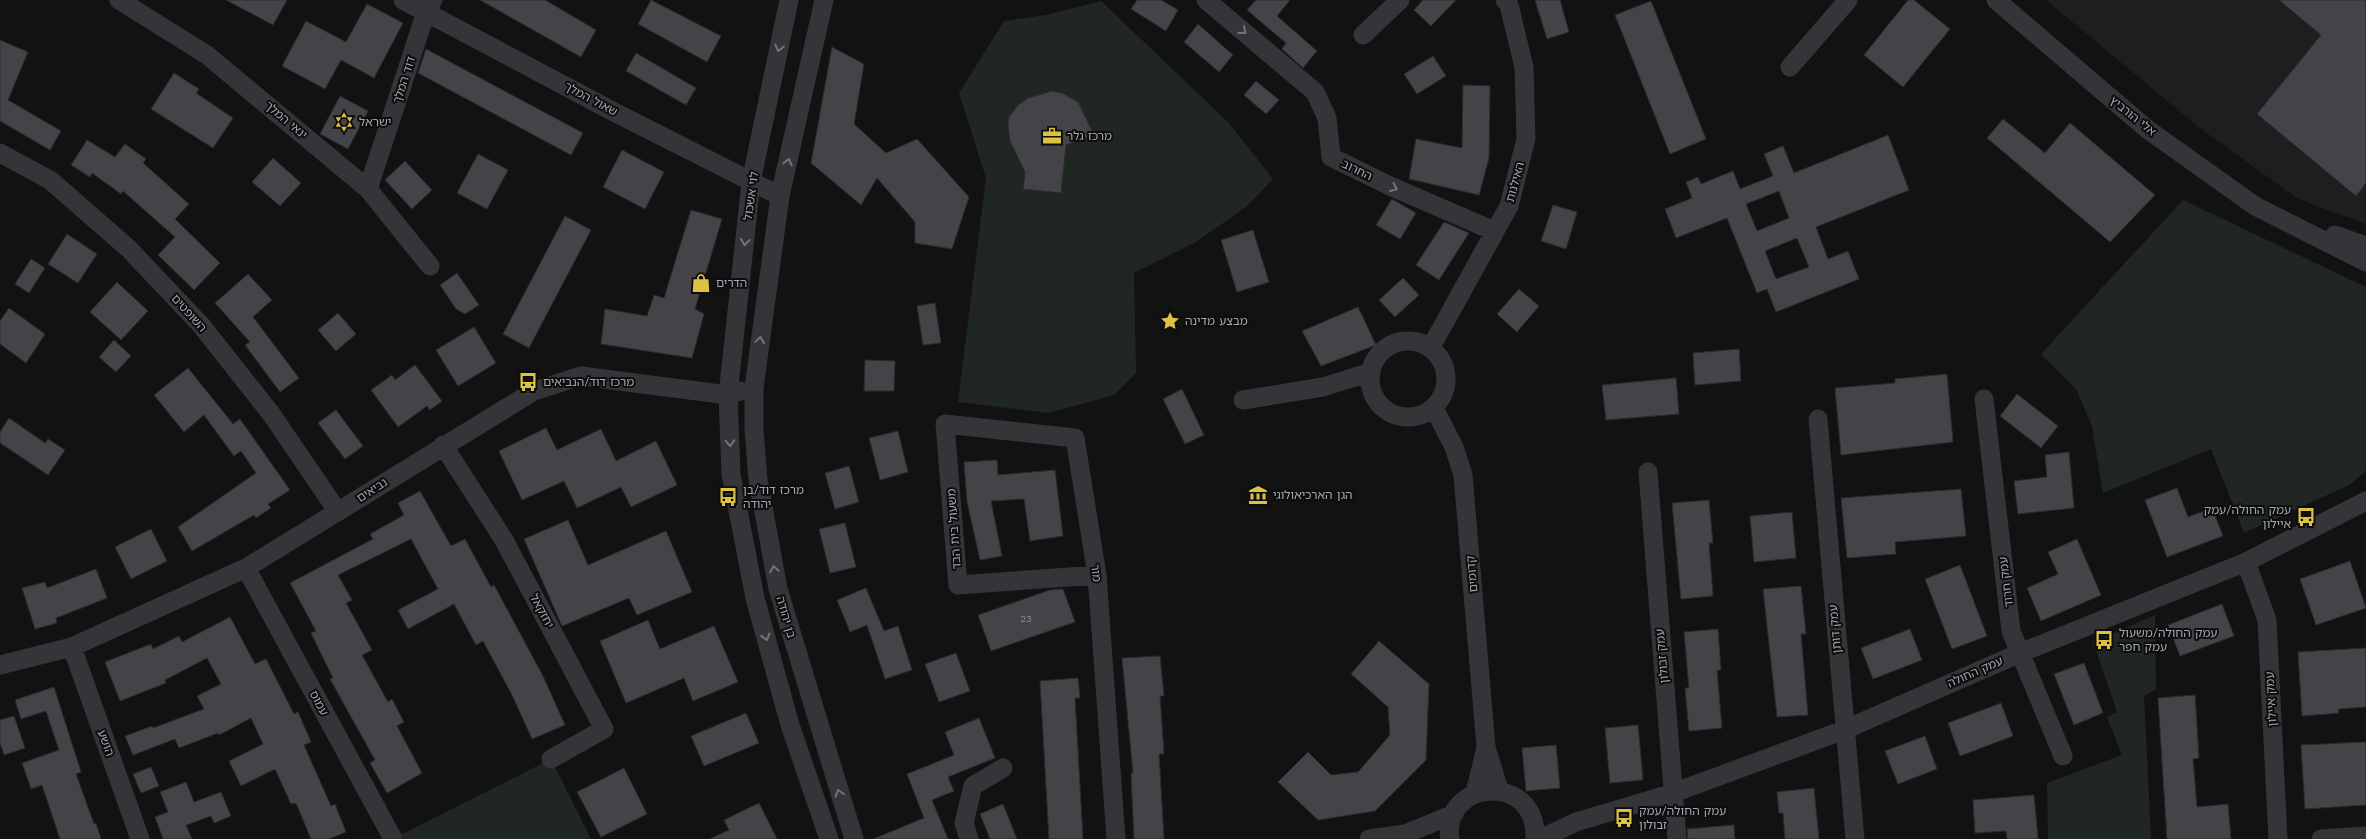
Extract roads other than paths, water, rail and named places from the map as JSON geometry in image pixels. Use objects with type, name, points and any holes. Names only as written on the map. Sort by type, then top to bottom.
[{"type":"street","name":"ינאי המלך","points":[[119,0],[206,55],[368,188],[430,266]]},
{"type":"street","name":"שאול המלך","points":[[403,0],[430,6],[780,196]]},
{"type":"street","name":"לוי אשכול","points":[[728,395],[752,182],[789,0]]},
{"type":"street","points":[[754,388],[780,196],[824,0]]},
{"type":"street","name":"החרוב","points":[[1206,0],[1315,92],[1327,118],[1331,157],[1390,186],[1494,231]]},
{"type":"street","points":[[1363,35],[1400,0]]},
{"type":"street","name":"האילנות","points":[[1431,347],[1509,206],[1526,139],[1524,67],[1509,5],[1505,0]]},
{"type":"street","points":[[1790,67],[1848,0]]},
{"type":"street","name":"אלי הורביץ","points":[[1996,0],[2147,129],[2255,206],[2366,262]]},
{"type":"street","name":"דוד המלך","points":[[368,188],[430,6]]},
{"type":"street","name":"השופטים","points":[[0,153],[50,180],[128,248],[201,324],[272,415],[338,512]]},
{"type":"street","name":"אלי הורביץ","points":[[2279,218],[2366,246]]},
{"type":"street","points":[[1407,340],[1419,341],[1431,347],[1445,365],[1447,378],[1442,397],[1434,408],[1421,415],[1408,417],[1392,414],[1375,398],[1371,386],[1370,372],[1376,358],[1383,350],[1394,343],[1407,340]]},
{"type":"street","points":[[1244,400],[1323,386],[1370,372]]},
{"type":"street","name":"נביאים","points":[[0,665],[72,647],[246,568],[443,445],[534,391],[581,376],[728,395],[754,388]]},
{"type":"street","name":"בן יהודה","points":[[754,388],[758,479],[778,589],[854,839]]},
{"type":"street","name":"בן יהודה","points":[[728,395],[731,474],[755,598],[790,725],[829,839]]},
{"type":"street","name":"עמק חרוד","points":[[1984,399],[2011,631],[2063,756]]},
{"type":"street","name":"קדומים","points":[[1434,408],[1454,447],[1463,476],[1486,747],[1499,790]]},
{"type":"street","name":"עמק דותן","points":[[1818,419],[1855,839]]},
{"type":"street","name":"מור","points":[[946,424],[1075,438],[1097,575],[1116,839]]},
{"type":"street","name":"משעול בית הבד","points":[[946,424],[958,585],[1097,575]]},
{"type":"street","name":"יחזקאל","points":[[443,445],[504,540],[604,729],[551,759]]},
{"type":"street","name":"עמק זבולון","points":[[1648,472],[1677,839]]},
{"type":"street","name":"עמק החולה","points":[[1540,839],[1576,822],[1673,793],[1844,730],[2020,652],[2246,562],[2366,501]]},
{"type":"street","name":"עמק איילון","points":[[2246,562],[2267,620],[2278,839]]},
{"type":"street","name":"עמוס","points":[[246,568],[392,837]]},
{"type":"street","name":"הושע","points":[[72,647],[140,839]]},
{"type":"street","name":"קדומים","points":[[1475,794],[1486,747]]},
{"type":"street","points":[[969,839],[964,823],[973,786],[1003,768]]},
{"type":"street","points":[[1450,839],[1450,823],[1462,802],[1475,794],[1487,790],[1499,790],[1520,799],[1533,818],[1535,839]]},
{"type":"street","points":[[1369,839],[1406,834],[1454,814]]},
{"type":"street","name":"עמק החולה","points":[[1533,818],[1576,822]]},
{"type":"street","points":[[1406,834],[1428,839]]},
{"type":"street","points":[[2321,839],[2366,836]]},
{"type":"place","name":"ישראל","points":[[344,122]]},
{"type":"place","name":"מרכז גלר","points":[[1052,136]]},
{"type":"place","name":"הדרים","points":[[701,283]]},
{"type":"place","name":"מבצע מדינה","points":[[1170,321]]},
{"type":"place","name":"מרכז דוד/הנביאים","points":[[528,382]]},
{"type":"place","name":"הגן הארכיאולוגי","points":[[1258,495]]},
{"type":"place","name":"מרכז דוד/בן יהודה","points":[[728,497]]},
{"type":"place","name":"עמק החולה/עמק איילון","points":[[2306,517]]},
{"type":"place","name":"עמק החולה/משעול עמק חפר","points":[[2104,640]]},
{"type":"place","name":"עמק החולה/עמק זבולון","points":[[1624,818]]}]
